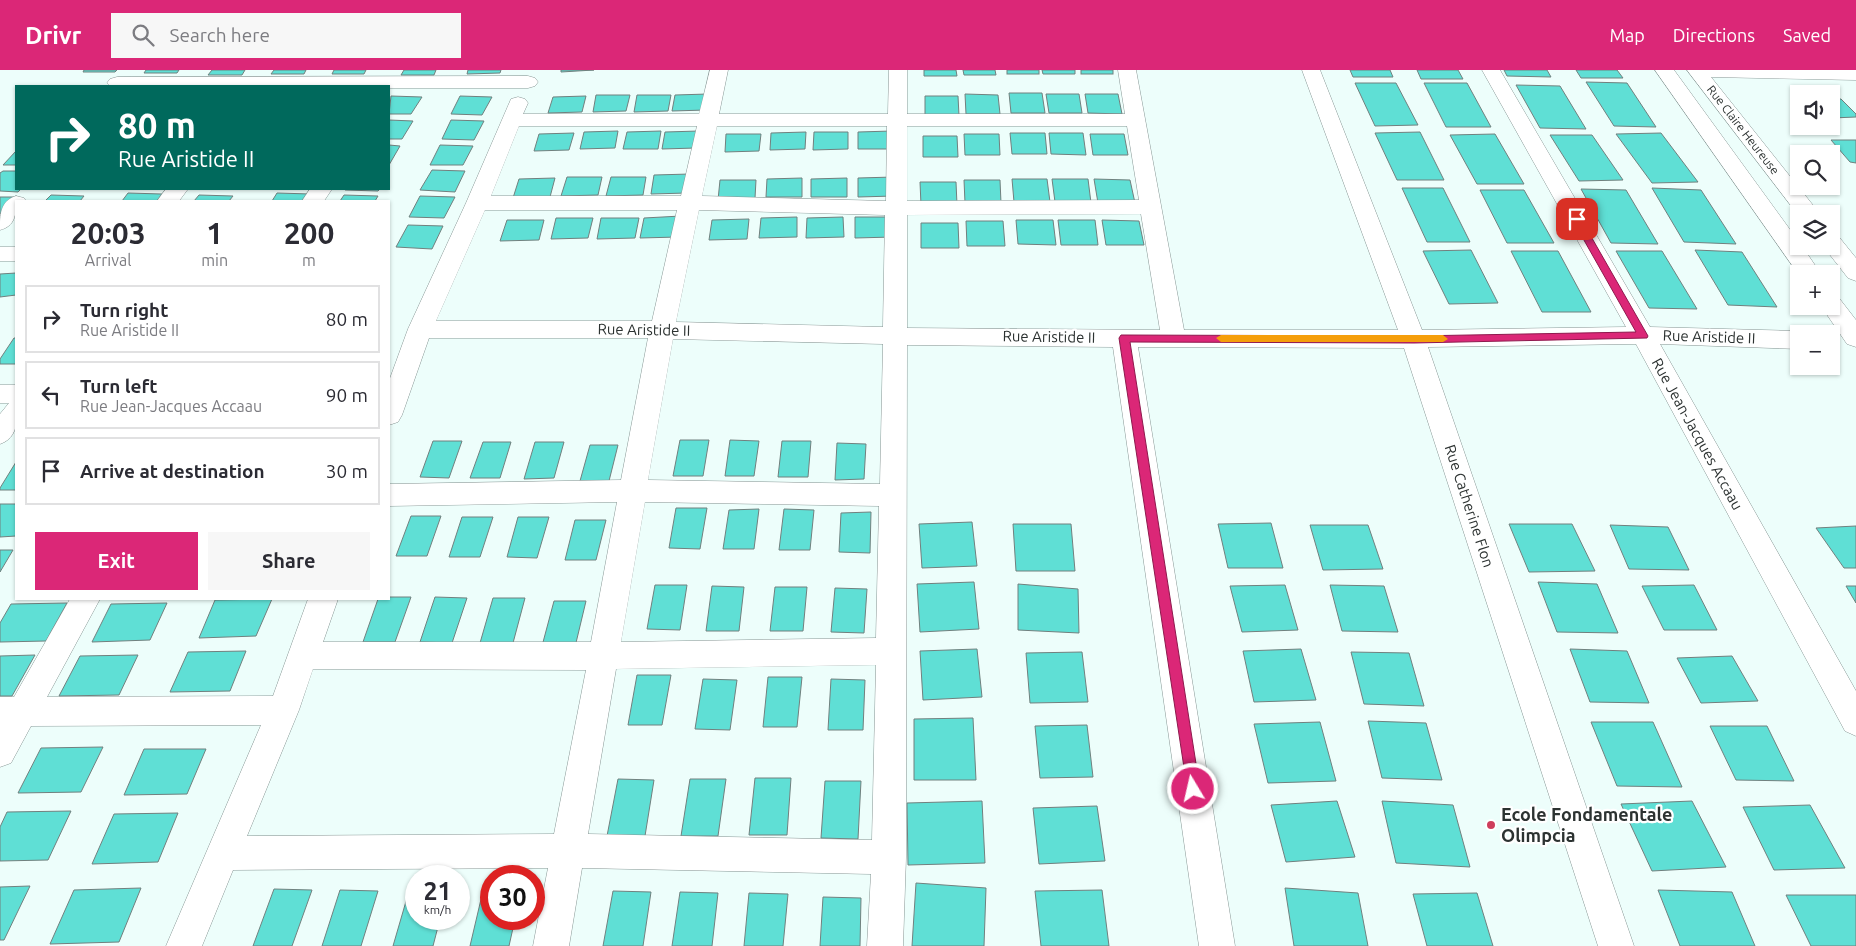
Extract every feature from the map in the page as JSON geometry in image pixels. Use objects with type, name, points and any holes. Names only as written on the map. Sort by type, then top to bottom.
[{"type":"street","points":[[552,946],[662,330],[718,70]]},
{"type":"street","points":[[885,946],[889,857],[898,70]]},
{"type":"street","points":[[1127,70],[1173,338]]},
{"type":"street","name":"Rue Catherine Flon","points":[[1311,70],[1414,339],[1616,946]]},
{"type":"street","name":"Rue Jean-Jacques Accaau","points":[[1491,70],[1643,336],[1856,721]]},
{"type":"street","points":[[1664,70],[1804,265]]},
{"type":"street","points":[[1696,71],[1856,74]]},
{"type":"street","name":"Rue Claire Heureuse","points":[[1696,71],[1802,205]]},
{"type":"street","points":[[120,80],[380,79],[530,76],[420,329],[390,412]]},
{"type":"street","points":[[510,120],[1136,120]]},
{"type":"street","points":[[19,200],[27,190]]},
{"type":"street","points":[[476,203],[689,204],[896,208],[1150,207]]},
{"type":"street","points":[[0,223],[15,204]]},
{"type":"street","points":[[1840,253],[1856,273]]},
{"type":"street","points":[[0,254],[15,254]]},
{"type":"street","points":[[1839,315],[1856,340]]},
{"type":"street","name":"Rue Aristide II","points":[[420,329],[662,330],[894,336],[1124,338],[1414,339],[1643,336],[1790,340]]},
{"type":"street","points":[[1124,338],[1217,946]]},
{"type":"street","points":[[1840,341],[1856,340]]},
{"type":"street","points":[[0,394],[15,394]]},
{"type":"street","points":[[0,434],[15,412]]},
{"type":"street","points":[[390,495],[633,491],[893,495]]},
{"type":"street","points":[[0,752],[11,713],[84,600]]},
{"type":"street","points":[[184,946],[284,710],[323,600]]},
{"type":"street","points":[[303,655],[605,656],[891,651]]},
{"type":"street","points":[[11,713],[284,710]]},
{"type":"street","points":[[223,853],[570,851],[889,857]]},
{"type":"building","points":[[84,70],[117,70],[115,72],[83,72]]},
{"type":"building","points":[[146,70],[179,70],[177,73],[144,73]]},
{"type":"building","points":[[212,70],[245,70],[242,75],[208,75]]},
{"type":"building","points":[[274,70],[306,70],[304,74],[271,74]]},
{"type":"building","points":[[334,70],[366,70],[364,74],[332,74]]},
{"type":"building","points":[[404,70],[436,70],[434,75],[401,75]]},
{"type":"building","points":[[468,70],[501,70],[500,73],[467,74]]},
{"type":"building","points":[[561,70],[594,70],[561,72]]},
{"type":"building","points":[[924,70],[956,70],[957,76],[924,76]]},
{"type":"building","points":[[963,70],[995,70],[996,75],[964,75]]},
{"type":"building","points":[[1007,70],[1039,70],[1039,74],[1007,74]]},
{"type":"building","points":[[1042,70],[1075,70],[1075,74],[1043,74]]},
{"type":"building","points":[[1081,70],[1113,70],[1113,74],[1081,74]]},
{"type":"building","points":[[1350,70],[1390,70],[1393,77],[1353,77]]},
{"type":"building","points":[[1417,70],[1458,70],[1463,79],[1421,79]]},
{"type":"building","points":[[1504,70],[1547,70],[1551,77],[1507,76]]},
{"type":"building","points":[[1576,70],[1617,70],[1623,78],[1581,78]]},
{"type":"building","points":[[1586,82],[1627,83],[1656,127],[1614,126]]},
{"type":"building","points":[[1355,83],[1396,83],[1418,125],[1375,126]]},
{"type":"building","points":[[1424,83],[1467,83],[1491,127],[1446,127]]},
{"type":"building","points":[[1516,85],[1560,86],[1586,129],[1540,128]]},
{"type":"building","points":[[1009,93],[1042,93],[1045,113],[1011,113]]},
{"type":"building","points":[[708,94],[706,110],[672,111],[675,95]]},
{"type":"building","points":[[965,94],[998,95],[1000,114],[966,114]]},
{"type":"building","points":[[1046,94],[1079,94],[1082,113],[1049,113]]},
{"type":"building","points":[[1085,94],[1118,94],[1122,114],[1088,113]]},
{"type":"building","points":[[596,95],[630,95],[626,111],[593,112]]},
{"type":"building","points":[[637,95],[671,95],[668,111],[634,112]]},
{"type":"building","points":[[391,96],[422,97],[411,114],[390,114]]},
{"type":"building","points":[[460,96],[492,97],[482,115],[451,114]]},
{"type":"building","points":[[586,96],[582,112],[548,113],[553,97]]},
{"type":"building","points":[[925,96],[958,96],[959,116],[925,115]]},
{"type":"building","points":[[1840,99],[1856,114],[1856,117],[1840,118]]},
{"type":"building","points":[[390,120],[413,121],[402,139],[390,139]]},
{"type":"building","points":[[451,120],[484,121],[474,140],[442,139]]},
{"type":"building","points":[[618,131],[615,148],[580,149],[584,132]]},
{"type":"building","points":[[661,131],[658,149],[623,149],[627,132]]},
{"type":"building","points":[[699,131],[696,148],[662,149],[665,132]]},
{"type":"building","points":[[892,131],[893,149],[858,149],[858,132]]},
{"type":"building","points":[[806,132],[805,149],[770,150],[771,133]]},
{"type":"building","points":[[814,132],[848,132],[848,149],[813,150]]},
{"type":"building","points":[[1420,132],[1444,180],[1397,180],[1375,133]]},
{"type":"building","points":[[574,133],[569,150],[534,151],[539,134]]},
{"type":"building","points":[[1010,133],[1045,133],[1047,154],[1012,154]]},
{"type":"building","points":[[1049,133],[1083,133],[1086,155],[1051,154]]},
{"type":"building","points":[[1661,133],[1698,182],[1652,183],[1616,134]]},
{"type":"building","points":[[726,134],[761,134],[759,151],[725,152]]},
{"type":"building","points":[[964,134],[999,134],[1000,155],[965,155]]},
{"type":"building","points":[[1090,134],[1124,134],[1128,155],[1093,155]]},
{"type":"building","points":[[1495,134],[1524,184],[1477,184],[1450,135]]},
{"type":"building","points":[[1550,135],[1592,135],[1623,180],[1579,181]]},
{"type":"building","points":[[923,136],[957,136],[958,157],[923,157]]},
{"type":"building","points":[[1831,140],[1856,140],[1856,163],[1850,162],[1840,150],[1840,145],[1835,145]]},
{"type":"building","points":[[390,145],[400,146],[390,163]]},
{"type":"building","points":[[440,145],[473,146],[463,165],[430,165]]},
{"type":"building","points":[[15,152],[15,165],[3,165]]},
{"type":"building","points":[[432,170],[465,171],[455,192],[420,190]]},
{"type":"building","points":[[3,171],[15,171],[15,190],[20,190],[18,192],[0,191],[0,173]]},
{"type":"building","points":[[690,174],[687,193],[651,194],[654,175]]},
{"type":"building","points":[[567,177],[602,177],[598,195],[561,196]]},
{"type":"building","points":[[611,177],[646,177],[643,195],[606,196]]},
{"type":"building","points":[[894,177],[894,196],[858,197],[858,178]]},
{"type":"building","points":[[555,178],[550,197],[513,198],[519,179]]},
{"type":"building","points":[[802,178],[802,197],[766,197],[767,179]]},
{"type":"building","points":[[847,178],[847,197],[811,197],[811,179]]},
{"type":"building","points":[[1012,179],[1047,179],[1050,202],[1014,202]]},
{"type":"building","points":[[1052,179],[1088,179],[1091,203],[1055,202]]},
{"type":"building","points":[[1094,179],[1130,180],[1135,203],[1098,203]]},
{"type":"building","points":[[720,180],[756,180],[755,198],[718,200]]},
{"type":"building","points":[[964,180],[1000,180],[1001,203],[965,203]]},
{"type":"building","points":[[920,182],[956,182],[957,205],[921,205]]},
{"type":"building","points":[[1402,188],[1443,188],[1470,242],[1427,242]]},
{"type":"building","points":[[1652,188],[1701,190],[1736,244],[1684,242]]},
{"type":"building","points":[[1581,189],[1626,190],[1658,244],[1611,243]]},
{"type":"building","points":[[345,190],[379,190],[378,191]]},
{"type":"building","points":[[1480,190],[1524,190],[1554,243],[1507,243]]},
{"type":"building","points":[[128,193],[162,194],[158,200],[123,200]]},
{"type":"building","points":[[277,193],[311,194],[308,200],[273,200]]},
{"type":"building","points":[[51,195],[84,196],[81,200],[46,200]]},
{"type":"building","points":[[199,195],[233,196],[230,200],[195,200]]},
{"type":"building","points":[[344,195],[378,196],[376,200],[341,200]]},
{"type":"building","points":[[420,196],[455,197],[444,218],[409,217]]},
{"type":"building","points":[[0,197],[15,197],[0,214]]},
{"type":"building","points":[[681,216],[678,237],[640,238],[644,218]]},
{"type":"building","points":[[797,217],[797,237],[759,238],[761,218]]},
{"type":"building","points":[[843,217],[844,237],[806,238],[807,218]]},
{"type":"building","points":[[855,217],[892,217],[893,237],[855,238]]},
{"type":"building","points":[[556,218],[593,218],[588,238],[551,239]]},
{"type":"building","points":[[601,218],[639,218],[635,238],[597,239]]},
{"type":"building","points":[[749,219],[747,239],[709,240],[712,220]]},
{"type":"building","points":[[507,220],[544,220],[539,240],[500,241]]},
{"type":"building","points":[[1016,220],[1053,220],[1056,245],[1018,244]]},
{"type":"building","points":[[1058,220],[1095,220],[1098,245],[1061,245]]},
{"type":"building","points":[[1102,220],[1139,221],[1144,245],[1106,245]]},
{"type":"building","points":[[966,221],[1003,221],[1005,246],[967,246]]},
{"type":"building","points":[[921,223],[958,223],[959,248],[921,248]]},
{"type":"building","points":[[408,225],[443,226],[432,249],[396,247]]},
{"type":"building","points":[[1471,250],[1498,303],[1449,304],[1423,251]]},
{"type":"building","points":[[1695,250],[1742,252],[1777,307],[1728,305]]},
{"type":"building","points":[[1511,251],[1558,251],[1591,312],[1542,312]]},
{"type":"building","points":[[1616,251],[1662,251],[1697,309],[1649,308]]},
{"type":"building","points":[[15,273],[15,295],[0,297],[0,274]]},
{"type":"building","points":[[15,338],[15,364],[0,364],[0,359]]},
{"type":"building","points":[[680,440],[709,440],[703,476],[673,476]]},
{"type":"building","points":[[730,440],[759,441],[754,476],[725,476]]},
{"type":"building","points":[[433,441],[462,441],[449,478],[420,477]]},
{"type":"building","points":[[782,441],[811,441],[808,477],[778,477]]},
{"type":"building","points":[[483,442],[511,442],[500,478],[470,478]]},
{"type":"building","points":[[535,442],[564,442],[554,478],[524,479]]},
{"type":"building","points":[[837,443],[866,444],[864,479],[835,480]]},
{"type":"building","points":[[590,445],[618,445],[609,481],[580,481]]},
{"type":"building","points":[[15,464],[15,490],[0,490]]},
{"type":"building","points":[[0,504],[15,504],[15,536],[0,537]]},
{"type":"building","points":[[676,508],[707,508],[700,549],[669,548]]},
{"type":"building","points":[[759,509],[754,549],[723,549],[729,510]]},
{"type":"building","points":[[784,509],[814,510],[810,550],[779,550]]},
{"type":"building","points":[[871,512],[870,553],[839,552],[841,513]]},
{"type":"building","points":[[411,516],[441,516],[427,556],[396,556]]},
{"type":"building","points":[[462,517],[493,517],[480,557],[449,557]]},
{"type":"building","points":[[518,517],[549,517],[537,558],[507,557]]},
{"type":"building","points":[[575,520],[606,520],[596,560],[565,560]]},
{"type":"building","points":[[972,522],[977,566],[922,568],[919,524]]},
{"type":"building","points":[[1271,523],[1283,568],[1228,568],[1218,524]]},
{"type":"building","points":[[1013,524],[1071,524],[1075,571],[1016,571]]},
{"type":"building","points":[[1509,524],[1572,524],[1595,571],[1529,572]]},
{"type":"building","points":[[1310,525],[1368,525],[1383,569],[1323,570]]},
{"type":"building","points":[[1610,525],[1668,527],[1689,570],[1629,569]]},
{"type":"building","points":[[1856,526],[1856,568],[1844,568],[1816,528]]},
{"type":"building","points":[[0,550],[13,550],[0,572]]},
{"type":"building","points":[[974,582],[979,629],[920,632],[917,584]]},
{"type":"building","points":[[1538,582],[1597,584],[1618,633],[1557,632]]},
{"type":"building","points":[[1018,584],[1078,589],[1079,633],[1018,630]]},
{"type":"building","points":[[655,585],[687,585],[680,630],[647,629]]},
{"type":"building","points":[[1285,585],[1298,630],[1242,632],[1230,586]]},
{"type":"building","points":[[1330,585],[1384,586],[1398,632],[1342,631]]},
{"type":"building","points":[[1694,585],[1717,630],[1664,630],[1642,586]]},
{"type":"building","points":[[712,586],[744,587],[739,631],[706,631]]},
{"type":"building","points":[[1846,586],[1856,586],[1856,603]]},
{"type":"building","points":[[775,587],[807,587],[803,631],[770,631]]},
{"type":"building","points":[[835,588],[867,589],[864,633],[831,632]]},
{"type":"building","points":[[390,597],[411,597],[395,642],[363,642],[378,600],[390,600]]},
{"type":"building","points":[[435,597],[467,598],[452,643],[420,642]]},
{"type":"building","points":[[493,598],[525,598],[513,643],[480,643]]},
{"type":"building","points":[[215,600],[272,600],[256,636],[199,638]]},
{"type":"building","points":[[554,601],[586,601],[575,647],[542,646]]},
{"type":"building","points":[[67,603],[46,641],[0,642],[0,623],[11,604]]},
{"type":"building","points":[[167,603],[150,640],[92,642],[111,604]]},
{"type":"building","points":[[977,649],[982,697],[923,700],[920,651]]},
{"type":"building","points":[[1301,649],[1316,700],[1254,702],[1243,651]]},
{"type":"building","points":[[1570,649],[1627,651],[1649,703],[1590,702]]},
{"type":"building","points":[[246,651],[230,691],[170,692],[188,652]]},
{"type":"building","points":[[1082,652],[1088,702],[1030,703],[1026,653]]},
{"type":"building","points":[[1351,652],[1409,653],[1424,706],[1364,704]]},
{"type":"building","points":[[35,655],[12,696],[0,696],[0,656]]},
{"type":"building","points":[[138,655],[119,695],[59,696],[80,656]]},
{"type":"building","points":[[1732,656],[1758,701],[1701,703],[1677,658]]},
{"type":"building","points":[[637,675],[671,675],[662,725],[628,725]]},
{"type":"building","points":[[768,677],[802,677],[797,727],[763,727]]},
{"type":"building","points":[[703,679],[737,680],[730,730],[695,729]]},
{"type":"building","points":[[831,679],[865,680],[863,730],[828,730]]},
{"type":"building","points":[[973,718],[976,780],[914,780],[914,719]]},
{"type":"building","points":[[1368,721],[1426,723],[1442,780],[1382,778]]},
{"type":"building","points":[[1320,722],[1336,781],[1268,783],[1254,724]]},
{"type":"building","points":[[1591,722],[1653,722],[1682,787],[1617,786]]},
{"type":"building","points":[[1087,725],[1093,777],[1040,778],[1035,726]]},
{"type":"building","points":[[1710,726],[1767,726],[1794,781],[1736,780]]},
{"type":"building","points":[[103,747],[81,792],[18,793],[41,748]]},
{"type":"building","points":[[144,749],[206,749],[187,794],[124,795]]},
{"type":"building","points":[[755,778],[791,778],[787,835],[749,835]]},
{"type":"building","points":[[618,779],[654,780],[645,836],[607,836]]},
{"type":"building","points":[[690,779],[726,779],[718,836],[681,836]]},
{"type":"building","points":[[825,781],[861,781],[858,839],[821,838]]},
{"type":"building","points":[[982,801],[985,863],[908,865],[907,803]]},
{"type":"building","points":[[1337,801],[1355,857],[1286,862],[1271,805]]},
{"type":"building","points":[[1382,801],[1453,805],[1470,867],[1396,863]]},
{"type":"building","points":[[1692,801],[1726,867],[1652,871],[1621,804]]},
{"type":"building","points":[[1810,805],[1845,868],[1774,870],[1743,807]]},
{"type":"building","points":[[1097,806],[1105,861],[1039,864],[1033,808]]},
{"type":"building","points":[[71,811],[48,860],[0,861],[0,827],[7,812]]},
{"type":"building","points":[[178,813],[158,862],[92,864],[114,814]]},
{"type":"building","points":[[916,883],[986,888],[984,946],[912,946]]},
{"type":"building","points":[[30,886],[4,940],[0,940],[0,887]]},
{"type":"building","points":[[141,888],[119,942],[50,944],[74,890]]},
{"type":"building","points":[[1285,888],[1358,893],[1368,946],[1294,946]]},
{"type":"building","points":[[274,889],[312,890],[292,946],[253,946]]},
{"type":"building","points":[[340,890],[378,891],[361,946],[322,946]]},
{"type":"building","points":[[1102,890],[1109,946],[1041,946],[1035,891]]},
{"type":"building","points":[[1658,890],[1732,892],[1755,946],[1680,946]]},
{"type":"building","points":[[613,891],[651,892],[643,946],[603,946]]},
{"type":"building","points":[[680,892],[718,893],[712,946],[672,946]]},
{"type":"building","points":[[749,893],[788,894],[783,946],[744,946]]},
{"type":"building","points":[[1477,893],[1493,946],[1427,946],[1413,894]]},
{"type":"building","points":[[1786,895],[1856,895],[1856,946],[1811,946]]},
{"type":"building","points":[[823,897],[861,898],[860,946],[820,946]]},
{"type":"building","points":[[480,904],[480,930],[513,930],[509,946],[470,946]]},
{"type":"building","points":[[405,905],[405,930],[437,930],[433,946],[393,946]]},
{"type":"slow traffic","points":[[1221,338],[1443,339]]},
{"type":"place","name":"Ecole Fondamentale Olimpcia","points":[[1491,825]]},
{"type":"route","points":[[1193,789],[1124,338],[1414,339],[1643,336],[1577,219]]}]
